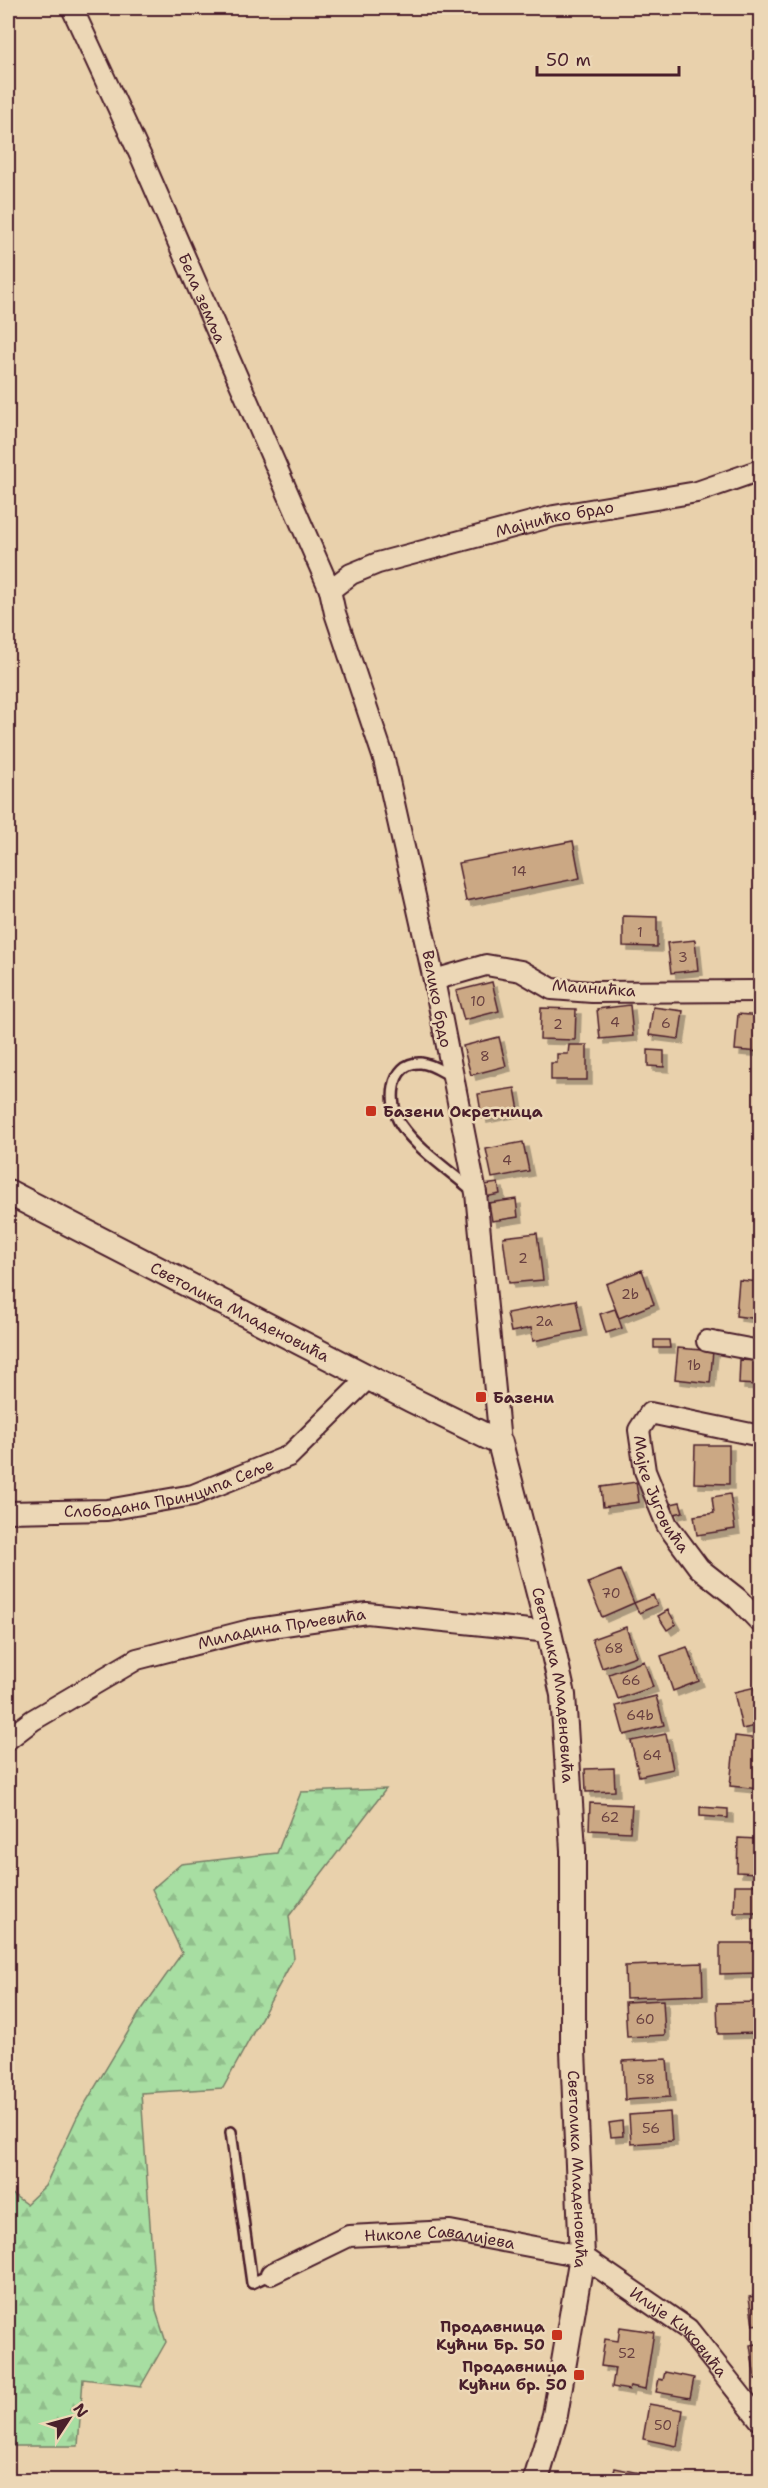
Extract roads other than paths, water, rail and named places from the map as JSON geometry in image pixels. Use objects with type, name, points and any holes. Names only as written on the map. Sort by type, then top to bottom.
[{"type":"street","name":"Бела земља","points":[[72,8],[141,159],[330,590]]},
{"type":"street","name":"Мајнићко брдо","points":[[330,590],[351,574],[378,563],[554,516],[697,492],[760,470]]},
{"type":"street","name":"Велико брдо","points":[[330,590],[335,613],[384,759],[434,980],[476,1193],[500,1443]]},
{"type":"street","name":"Маинићка","points":[[434,980],[486,965],[521,972],[552,989],[602,992],[760,992]]},
{"type":"street","name":"Светолика Младеновића","points":[[8,1192],[368,1378],[500,1443],[549,1632],[562,1695],[573,1850],[573,2051],[582,2256],[555,2415],[536,2481]]},
{"type":"street","points":[[707,1341],[760,1352]]},
{"type":"street","name":"Слободана Принципа Сеље","points":[[8,1512],[107,1510],[193,1495],[288,1455],[368,1378]]},
{"type":"street","name":"Мајке Југовића","points":[[760,1436],[650,1413],[639,1430],[645,1471],[667,1525],[699,1568],[737,1598],[760,1622]]},
{"type":"street","name":"Миладина Прљевића","points":[[8,1739],[33,1720],[137,1659],[250,1630],[367,1614],[549,1632]]},
{"type":"street","name":"Николе Савалијева","points":[[271,2274],[349,2236],[450,2231],[582,2256]]},
{"type":"street","name":"Илије Киковића","points":[[582,2256],[688,2329],[760,2421]]},
{"type":"lane","points":[[453,1077],[418,1062],[406,1067],[400,1072],[393,1085],[393,1108],[400,1124],[413,1140],[476,1193]]},
{"type":"lane","points":[[231,2132],[252,2283],[271,2274]]},
{"type":"place","name":"Базени Окретница","points":[[371,1111]]},
{"type":"place","name":"Базени","points":[[481,1397]]},
{"type":"place","name":"Продавница Кућни Бр. 50","points":[[557,2335]]},
{"type":"place","name":"Продавница Кућни бр. 50","points":[[579,2375]]}]
